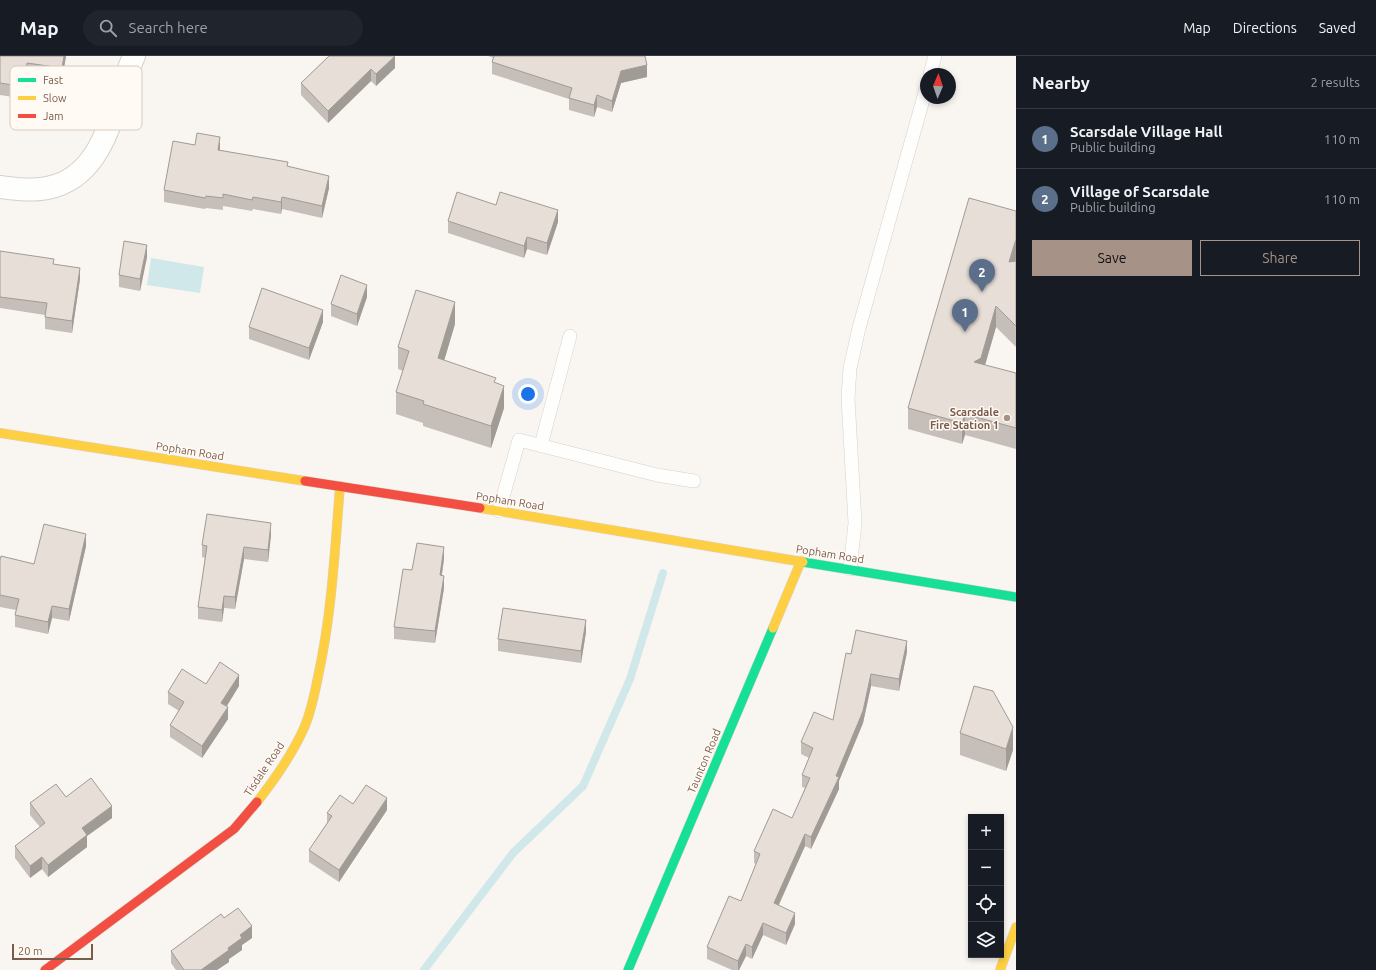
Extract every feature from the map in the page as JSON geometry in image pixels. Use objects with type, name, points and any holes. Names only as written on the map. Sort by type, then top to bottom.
[{"type":"main road","name":"Popham Road","points":[[0,433],[499,511],[1016,596]]},
{"type":"main road","name":"Tisdale Road","points":[[45,970],[234,829],[258,800],[292,752],[310,713],[324,651],[333,574],[340,486]]},
{"type":"main road","name":"Taunton Road","points":[[628,970],[801,561]]},
{"type":"main road","points":[[1000,970],[1016,927]]},
{"type":"street","points":[[130,66],[134,56]]},
{"type":"street","points":[[0,187],[32,190],[54,186],[70,180],[81,171],[95,155],[108,130]]},
{"type":"lane","points":[[932,68],[935,56]]},
{"type":"lane","points":[[850,569],[855,523],[848,398],[850,368],[859,328],[922,104]]},
{"type":"lane","points":[[541,446],[570,336]]},
{"type":"lane","points":[[499,511],[519,440],[657,475],[694,481]]},
{"type":"water","points":[[151,258],[204,267],[200,293],[147,285]]},
{"type":"building","points":[[0,56],[64,56],[62,66],[48,66],[27,63],[27,66],[10,66],[10,85],[0,83]]},
{"type":"building","points":[[329,56],[395,56],[376,74],[371,69],[328,111],[301,83]]},
{"type":"building","points":[[494,56],[645,56],[647,65],[621,71],[612,101],[597,95],[594,105],[569,98],[572,88],[492,62]]},
{"type":"building","points":[[197,133],[220,137],[218,150],[288,162],[287,166],[329,176],[322,206],[282,197],[281,202],[253,197],[252,200],[223,194],[223,198],[206,196],[205,198],[164,190],[173,141],[195,145]]},
{"type":"building","points":[[457,192],[496,205],[500,192],[558,210],[547,243],[527,237],[524,246],[448,221]]},
{"type":"building","points":[[969,198],[1016,211],[1016,239],[1009,262],[1016,261],[1016,326],[996,306],[981,358],[974,362],[1016,373],[1016,428],[965,414],[962,423],[908,408]]},
{"type":"building","points":[[124,241],[147,245],[140,279],[119,275]]},
{"type":"building","points":[[0,251],[54,259],[53,264],[80,268],[72,321],[45,317],[47,303],[0,297]]},
{"type":"building","points":[[341,275],[367,285],[357,314],[331,304]]},
{"type":"building","points":[[262,288],[323,310],[309,348],[249,327]]},
{"type":"building","points":[[416,290],[455,302],[438,358],[496,378],[494,382],[504,386],[491,426],[423,404],[424,401],[396,392],[409,351],[398,347]]},
{"type":"building","points":[[207,514],[271,523],[268,550],[244,547],[235,597],[224,596],[222,610],[198,607],[207,546],[202,545]]},
{"type":"building","points":[[44,524],[86,534],[69,609],[52,606],[48,622],[15,615],[19,599],[0,595],[1,556],[34,564]]},
{"type":"building","points":[[417,543],[444,547],[440,575],[444,576],[435,631],[394,627],[403,569],[412,570]]},
{"type":"building","points":[[503,608],[586,620],[581,651],[498,639]]},
{"type":"building","points":[[856,630],[907,641],[899,679],[871,674],[863,711],[836,776],[839,777],[811,837],[805,834],[774,903],[795,913],[786,933],[763,923],[752,947],[746,944],[738,961],[707,947],[729,896],[741,901],[760,854],[754,851],[773,809],[792,818],[810,778],[802,775],[813,748],[801,742],[814,712],[833,720],[846,653],[851,654]]},
{"type":"building","points":[[220,662],[239,675],[221,703],[228,707],[202,746],[170,725],[184,702],[168,692],[182,669],[206,684]]},
{"type":"building","points":[[974,686],[993,691],[1013,727],[1006,749],[960,733]]},
{"type":"building","points":[[91,778],[112,806],[82,828],[87,835],[48,865],[42,857],[30,866],[15,846],[45,823],[30,803],[56,784],[66,797]]},
{"type":"building","points":[[366,785],[387,798],[339,870],[309,850],[332,816],[327,813],[340,795],[353,804]]},
{"type":"building","points":[[238,908],[252,926],[240,935],[242,938],[228,948],[229,950],[201,970],[184,970],[171,951],[221,914],[224,918]]},
{"type":"waterway","points":[[424,970],[513,853],[583,786],[630,679],[663,573]]},
{"type":"traffic: fast","points":[[803,562],[1016,597]]},
{"type":"traffic: fast","points":[[628,970],[773,628]]},
{"type":"traffic: slow","points":[[0,433],[305,481]]},
{"type":"traffic: slow","points":[[257,802],[277,776],[289,757],[304,728],[311,707],[327,626],[340,486]]},
{"type":"traffic: slow","points":[[480,508],[803,562]]},
{"type":"traffic: slow","points":[[773,628],[801,561]]},
{"type":"traffic: slow","points":[[1000,970],[1016,927]]},
{"type":"traffic: jam","points":[[305,481],[480,508]]},
{"type":"traffic: jam","points":[[45,970],[234,829],[257,802]]},
{"type":"place","name":"Village of Scarsdale","points":[[982,292]]},
{"type":"place","name":"Scarsdale Village Hall","points":[[965,332]]},
{"type":"place","name":"Scarsdale Fire Station 1","points":[[1007,418]]}]
